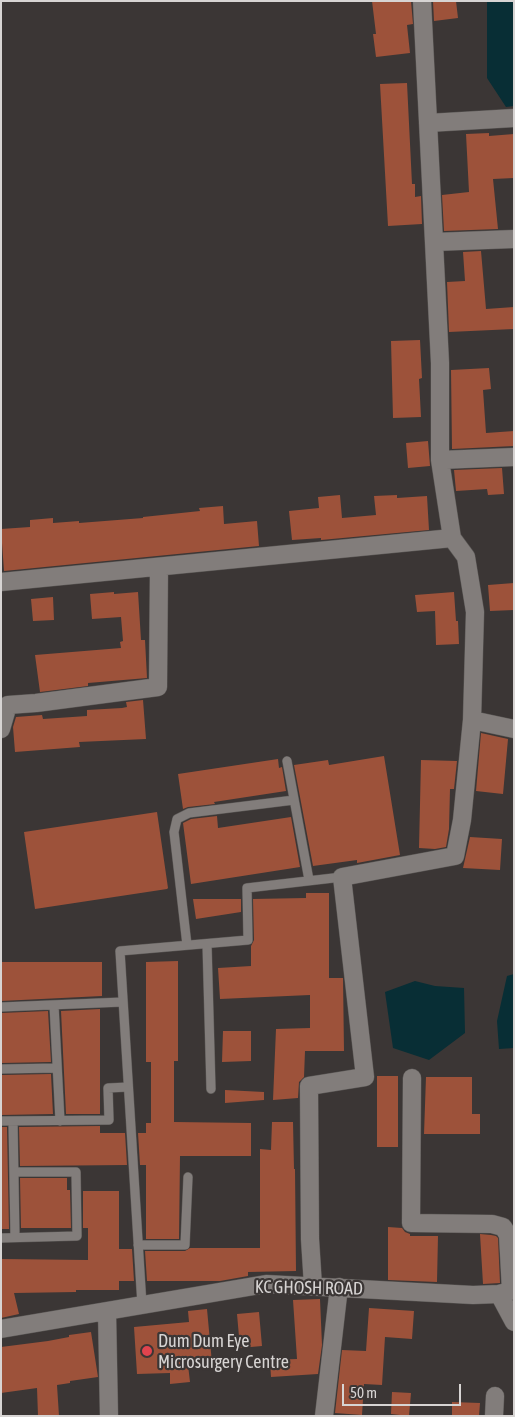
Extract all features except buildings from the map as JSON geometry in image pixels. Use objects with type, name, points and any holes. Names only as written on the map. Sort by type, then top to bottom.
[{"type":"street","points":[[313,1286],[310,1239],[309,1086],[365,1077],[342,877],[455,856],[462,820],[472,720],[475,612],[466,558],[452,538],[440,460],[440,363],[422,1]]},
{"type":"street","points":[[428,123],[514,118]]},
{"type":"street","points":[[434,242],[514,239]]},
{"type":"street","points":[[440,460],[514,456]]},
{"type":"street","points":[[1,582],[452,538]]},
{"type":"street","points":[[3,719],[8,705],[158,688],[159,567]]},
{"type":"street","points":[[472,720],[514,729]]},
{"type":"street","points":[[412,1078],[411,1223],[492,1224],[503,1227],[508,1235],[508,1291],[514,1322]]},
{"type":"street","name":"KC GHOSH ROAD","points":[[1,1329],[266,1284],[473,1295],[508,1291]]},
{"type":"street","points":[[324,1416],[339,1287]]},
{"type":"street","points":[[106,1311],[109,1416]]},
{"type":"street","points":[[494,1416],[495,1396]]},
{"type":"lane","points":[[287,761],[309,880]]},
{"type":"lane","points":[[187,945],[174,832],[177,819],[189,813],[294,800]]},
{"type":"lane","points":[[142,1305],[120,951],[248,940],[247,888],[342,877]]},
{"type":"lane","points":[[207,944],[211,1089]]},
{"type":"lane","points":[[1,1007],[123,1002]]},
{"type":"lane","points":[[54,1005],[60,1121]]},
{"type":"lane","points":[[1,1069],[57,1068]]},
{"type":"lane","points":[[1,1121],[109,1120],[108,1088],[128,1087]]},
{"type":"lane","points":[[13,1121],[14,1238]]},
{"type":"lane","points":[[1,1238],[77,1236],[76,1172],[14,1172]]},
{"type":"lane","points":[[138,1245],[185,1245],[188,1177]]},
{"type":"water","points":[[487,1],[514,1],[514,106],[506,107],[487,78]]},
{"type":"water","points":[[514,974],[514,1048],[499,1049],[497,1021],[507,976]]},
{"type":"water","points":[[415,981],[435,986],[464,988],[465,1033],[429,1060],[393,1048],[385,992]]},
{"type":"place","name":"Dum Dum Eye Microsurgery Centre","points":[[147,1351]]}]
